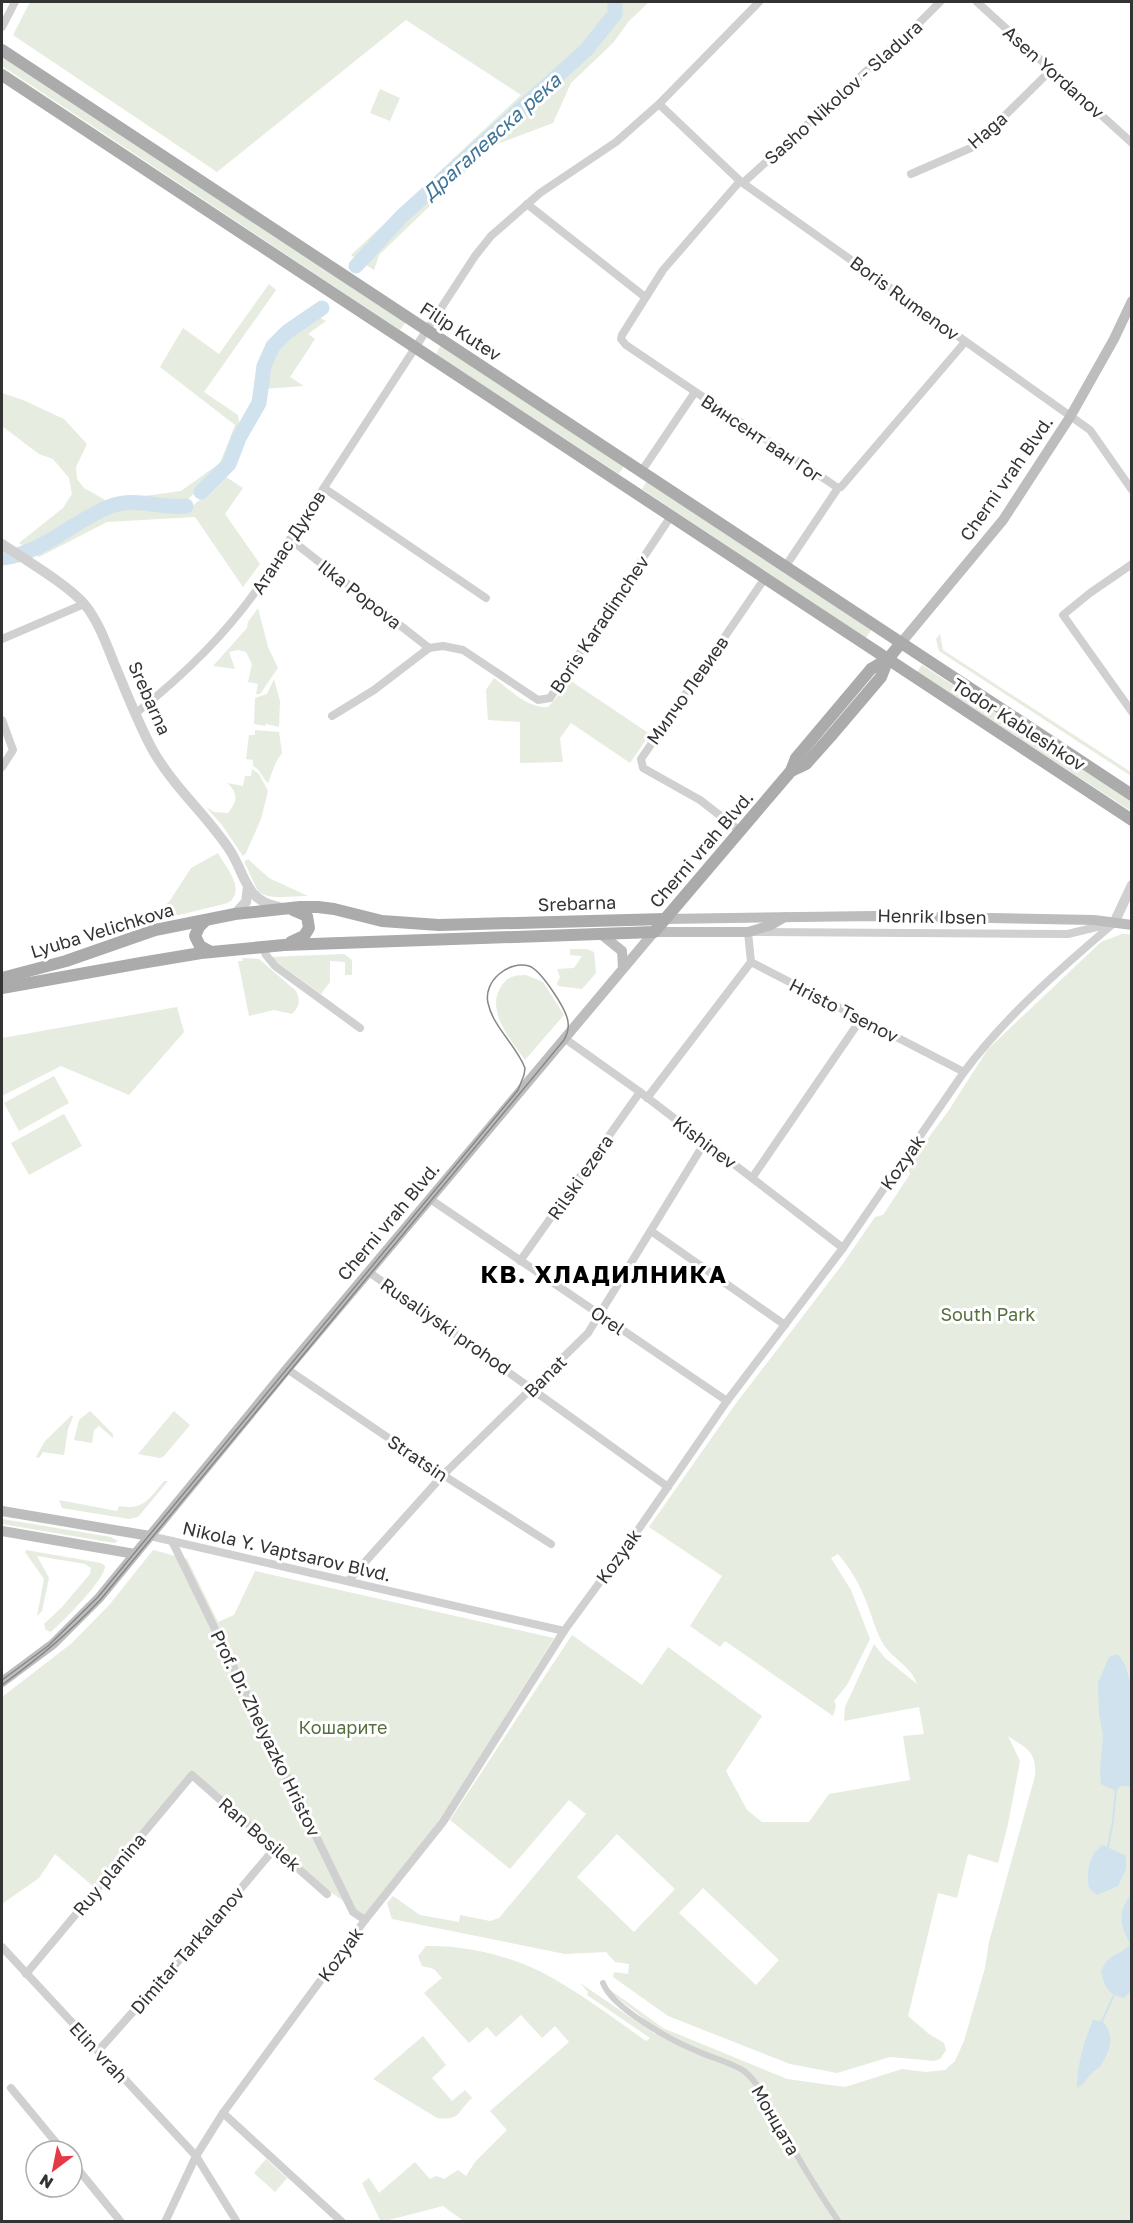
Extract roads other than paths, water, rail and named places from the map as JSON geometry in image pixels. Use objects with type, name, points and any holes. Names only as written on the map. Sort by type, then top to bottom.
[{"type":"main road","name":"Filip Kutev","points":[[2,50],[901,643]]},
{"type":"main road","points":[[2,75],[888,659]]},
{"type":"main road","name":"Cherni vrah Blvd.","points":[[2,1682],[71,1628],[99,1598],[564,1038],[791,771],[796,758],[871,669],[888,659],[994,531],[1070,417],[1114,339],[1131,301]]},
{"type":"main road","name":"Todor Kableshkov","points":[[901,643],[1131,795]]},
{"type":"main road","name":"Todor Kableshkov","points":[[888,659],[1131,820]]},
{"type":"main road","name":"Srebarna","points":[[285,908],[318,906],[382,921],[439,925],[665,919]]},
{"type":"main road","points":[[284,945],[301,937],[309,928],[309,919],[304,914],[285,908]]},
{"type":"main road","name":"Lyuba Velichkova","points":[[2,978],[66,961],[155,930],[235,914],[285,908]]},
{"type":"main road","name":"Henrik Ibsen","points":[[665,919],[874,916],[1094,920],[1131,926]]},
{"type":"main road","name":"Henrik Ibsen","points":[[654,932],[748,932],[771,925],[785,917]]},
{"type":"main road","points":[[206,920],[199,927],[195,936],[200,946],[211,952]]},
{"type":"main road","name":"Srebarna","points":[[211,952],[284,945],[654,932]]},
{"type":"main road","points":[[601,934],[622,951],[623,968]]},
{"type":"main road","name":"Lyuba Velichkova","points":[[2,988],[211,952]]},
{"type":"main road","name":"Nikola Y. Vaptsarov Blvd.","points":[[2,1511],[150,1536]]},
{"type":"main road","points":[[2,1532],[135,1554]]},
{"type":"street","points":[[2,27],[15,2]]},
{"type":"street","points":[[659,104],[759,2]]},
{"type":"street","name":"Sasho Nikolov - Sladura","points":[[742,181],[940,2]]},
{"type":"street","name":"Asen Yordanov","points":[[977,2],[1131,143]]},
{"type":"street","name":"Haga","points":[[911,174],[973,147],[1052,69]]},
{"type":"street","name":"Boris Rumenov","points":[[659,104],[742,181],[1094,434],[1131,490]]},
{"type":"street","name":"Атанас Дуков","points":[[135,714],[181,676],[217,640],[247,603],[475,256],[491,236],[540,193],[616,142],[659,104]]},
{"type":"street","points":[[694,392],[626,345],[621,339],[645,297],[670,261],[742,181]]},
{"type":"street","points":[[527,204],[645,297]]},
{"type":"street","name":"Винсент ван Гог","points":[[641,472],[694,392],[838,488],[841,487],[965,342]]},
{"type":"street","points":[[324,488],[486,598]]},
{"type":"street","points":[[785,567],[838,488]]},
{"type":"street","name":"Boris Karadimchev","points":[[429,648],[451,646],[463,650],[538,700],[550,698],[671,516]]},
{"type":"street","name":"Ilka Popova","points":[[290,539],[429,648]]},
{"type":"street","name":"Srebarna","points":[[5,546],[84,604],[96,620],[135,714],[164,769],[216,831],[232,854],[248,887],[263,903],[285,908]]},
{"type":"street","points":[[1131,564],[1063,615],[1131,712]]},
{"type":"street","name":"Милчо Левиев","points":[[740,831],[700,800],[644,768],[641,759],[765,578]]},
{"type":"street","points":[[2,639],[84,604]]},
{"type":"street","points":[[332,716],[374,690],[429,648]]},
{"type":"street","points":[[2,720],[13,750],[2,767]]},
{"type":"street","points":[[1114,923],[1131,885]]},
{"type":"street","points":[[235,914],[246,902],[248,887]]},
{"type":"street","name":"Henrik Ibsen","points":[[748,932],[1068,934],[1114,923]]},
{"type":"street","name":"Kozyak","points":[[165,2222],[196,2156],[223,2113],[365,1920],[443,1822],[564,1630],[728,1401],[843,1248],[964,1072],[978,1053],[1021,1007],[1114,923]]},
{"type":"street","points":[[748,932],[751,962]]},
{"type":"street","points":[[263,947],[266,956],[275,966],[360,1028]]},
{"type":"street","name":"Hristo Tsenov","points":[[751,962],[964,1072]]},
{"type":"street","name":"Rilski ezera","points":[[520,1261],[644,1095],[751,962]]},
{"type":"street","points":[[752,1178],[861,1019]]},
{"type":"street","name":"Kishinev","points":[[564,1038],[644,1095],[843,1248]]},
{"type":"street","name":"Banat","points":[[348,1581],[443,1475],[588,1333],[705,1142]]},
{"type":"street","name":"Orel","points":[[430,1199],[728,1401]]},
{"type":"street","points":[[651,1231],[784,1325]]},
{"type":"street","name":"Rusaliyski prohod","points":[[369,1272],[668,1487]]},
{"type":"street","name":"Stratsin","points":[[287,1370],[443,1475],[551,1544]]},
{"type":"street","name":"Nikola Y. Vaptsarov Blvd.","points":[[150,1536],[564,1630]]},
{"type":"street","name":"Prof. Dr. Zhelyazko Hristov","points":[[172,1542],[353,1912],[365,1920]]},
{"type":"street","name":"Ran Bosilek","points":[[192,1775],[327,1894]]},
{"type":"street","name":"Ruy planina","points":[[26,1974],[192,1775]]},
{"type":"street","name":"Dimitar Tarkalanov","points":[[98,2051],[275,1848]]},
{"type":"street","name":"Elin vrah","points":[[2,1949],[196,2156],[237,2222]]},
{"type":"street","name":"Монцата","points":[[603,1983],[608,1993],[620,2004],[664,2035],[734,2066],[750,2077],[816,2189],[839,2222]]},
{"type":"street","points":[[11,2088],[53,2139]]},
{"type":"street","points":[[223,2113],[342,2222]]},
{"type":"street","points":[[84,2177],[121,2222]]},
{"type":"water","points":[[1118,1654],[1125,1665],[1131,1684],[1132,1787],[1120,1786],[1116,1791],[1101,1784],[1103,1736],[1099,1714],[1098,1683],[1109,1657]]},
{"type":"water","points":[[1103,1845],[1126,1856],[1126,1869],[1118,1886],[1097,1895],[1089,1888],[1088,1869],[1094,1853]]},
{"type":"water","points":[[1131,1894],[1131,1991],[1124,1998],[1108,1990],[1101,1972],[1111,1957],[1130,1944],[1122,1924],[1122,1913]]},
{"type":"water","points":[[1093,2020],[1102,2021],[1109,2031],[1109,2048],[1101,2065],[1077,2088],[1082,2053]]},
{"type":"waterway","name":"Драгалевска река","points":[[356,266],[402,216],[586,50],[615,14],[615,2]]},
{"type":"waterway","name":"Драгалевска река","points":[[201,492],[229,464],[239,438],[259,403],[264,366],[273,346],[287,332],[322,308]]},
{"type":"waterway","name":"Драгалевска река","points":[[2,558],[31,550],[111,506],[130,503],[186,506]]},
{"type":"waterway","points":[[1108,1847],[1116,1788]]},
{"type":"waterway","points":[[1102,2021],[1114,1995]]},
{"type":"tram line","points":[[2,1680],[48,1646],[98,1597],[518,1090],[525,1068],[491,1012],[488,1003],[489,987],[499,974],[513,966],[529,966],[534,969],[553,991],[567,1016],[568,1029],[564,1040],[101,1599],[53,1645],[2,1685]]},
{"type":"district","name":"КВ. ХЛАДИЛНИКА","points":[[604,1273]]},
{"type":"park label","name":"South Park","points":[[988,1314]]},
{"type":"park label","name":"Кошарите","points":[[343,1727]]}]
